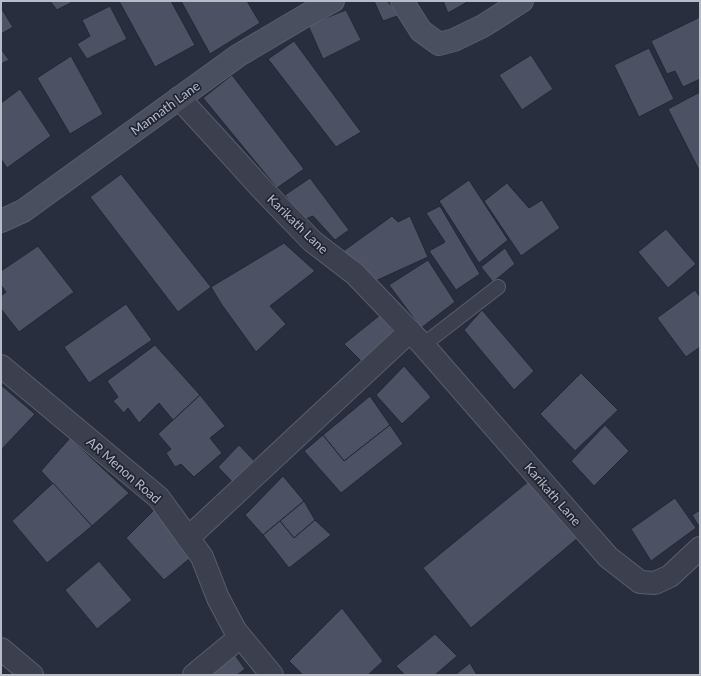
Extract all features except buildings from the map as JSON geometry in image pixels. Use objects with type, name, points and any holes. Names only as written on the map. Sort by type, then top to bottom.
[{"type":"street","name":"Mannath Lane","points":[[1,221],[22,211],[239,56],[333,1]]},
{"type":"street","points":[[402,1],[422,31],[439,44],[454,40],[483,26],[522,1]]},
{"type":"street","name":"Karikath Lane","points":[[179,98],[261,188],[312,240],[355,274],[416,338],[608,557],[640,582],[655,584],[670,576],[700,548]]},
{"type":"street","points":[[188,538],[416,338]]},
{"type":"street","name":"AR Menon Road","points":[[1,366],[160,498],[202,557],[218,598],[235,630],[272,675]]},
{"type":"street","points":[[194,675],[240,637]]},
{"type":"street","points":[[1,649],[32,675]]},
{"type":"lane","points":[[416,338],[498,287]]}]
